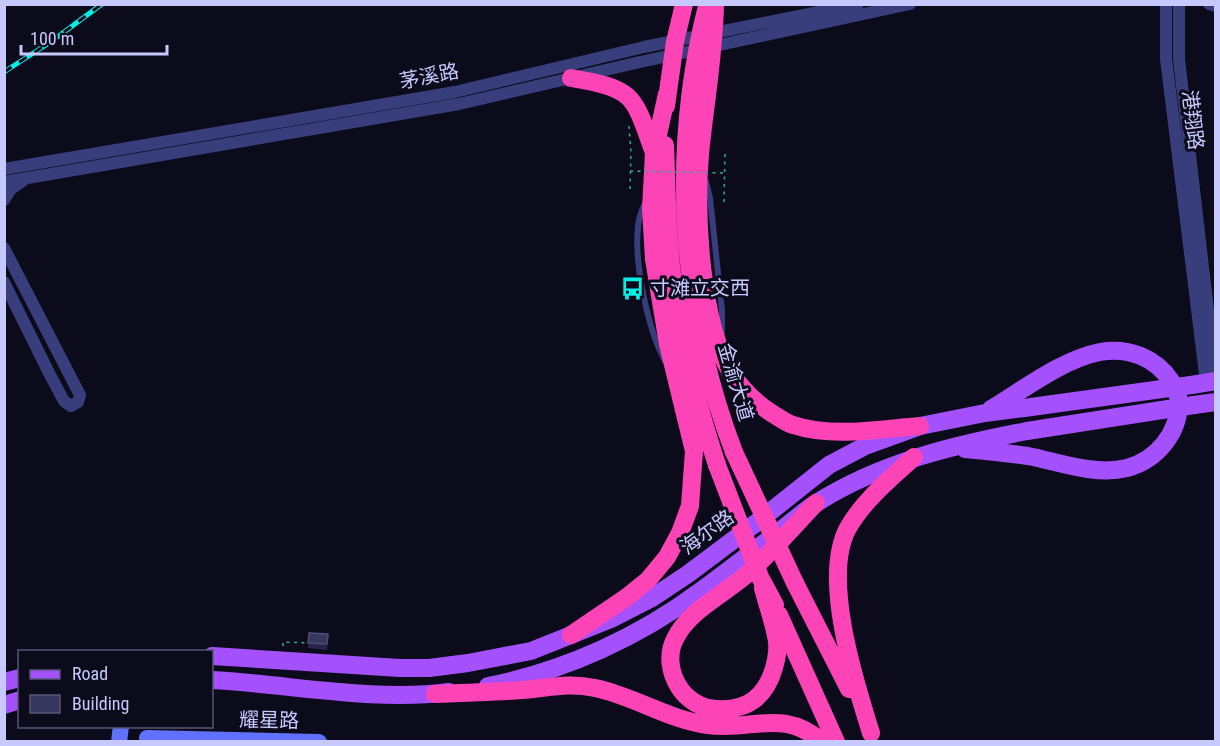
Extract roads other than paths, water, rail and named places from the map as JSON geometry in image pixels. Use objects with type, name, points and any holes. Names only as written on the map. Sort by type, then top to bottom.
[{"type":"highway","name":"金渝大道","points":[[684,4],[667,94],[664,140],[669,245],[675,296],[692,376],[717,465],[772,608],[836,741]]},
{"type":"highway","name":"金渝大道","points":[[708,4],[706,42],[686,158],[684,198],[688,254],[707,373],[717,408],[734,452],[795,584],[873,737]]},
{"type":"highway","points":[[715,4],[706,42],[699,196],[704,278],[712,324],[731,373],[747,394],[791,425],[817,430],[842,431],[920,426]]},
{"type":"highway","points":[[571,78],[602,83],[625,93],[638,108],[654,153]]},
{"type":"highway","points":[[571,635],[648,580],[667,557],[680,533],[690,506],[694,451],[664,323],[654,259],[651,208],[654,153],[667,94]]},
{"type":"highway","points":[[873,737],[847,652],[838,578],[839,551],[848,528],[863,506],[914,457]]},
{"type":"highway","points":[[772,608],[778,652],[770,680],[763,693],[752,702],[726,710],[698,705],[688,698],[679,688],[670,666],[670,653],[674,640],[696,614],[746,575],[816,503]]},
{"type":"highway","points":[[435,694],[525,690],[560,685],[586,687],[625,696],[677,718],[707,725],[722,727],[786,722],[810,731],[822,741]]},
{"type":"main road","points":[[951,447],[1011,454],[1100,470],[1128,467],[1154,455],[1165,443],[1176,424],[1179,400],[1166,373],[1151,360],[1128,351],[1100,352],[1061,367],[985,413]]},
{"type":"main road","name":"海尔路","points":[[213,656],[370,667],[429,668],[531,651],[610,619],[652,598],[720,551],[830,465],[865,446],[920,426],[985,413],[1207,382]]},
{"type":"main road","points":[[213,680],[365,693],[435,694],[513,681],[547,672],[609,646],[668,614],[816,503],[879,471],[914,457],[951,447],[1027,431],[1215,402]]},
{"type":"street","name":"茅溪路","points":[[4,182],[114,158],[571,78],[674,48],[858,4]]},
{"type":"street","name":"茅溪路","points":[[706,42],[736,42],[910,4]]},
{"type":"street","name":"港翔路","points":[[1166,4],[1166,59],[1207,382]]},
{"type":"street","name":"港翔路","points":[[1179,4],[1179,59],[1207,382]]},
{"type":"street","points":[[1209,4],[1215,6]]},
{"type":"street","name":"茅溪路","points":[[457,98],[644,47],[674,48]]},
{"type":"street","name":"茅溪路","points":[[4,169],[114,158]]},
{"type":"street","points":[[4,200],[12,189],[27,178]]},
{"type":"street","points":[[4,248],[80,395],[78,402],[71,406],[64,401],[4,282]]},
{"type":"street","name":"耀星路","points":[[148,735],[319,741]]},
{"type":"railway","points":[[4,72],[52,41],[102,4]]},
{"type":"place","name":"寸滩立交西","points":[[632,288]]}]
